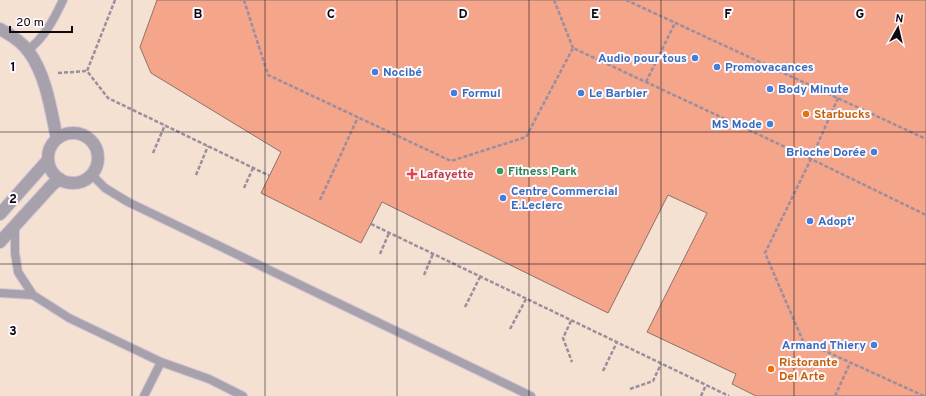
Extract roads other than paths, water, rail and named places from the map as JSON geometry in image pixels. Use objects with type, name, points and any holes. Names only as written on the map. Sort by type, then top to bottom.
[{"type":"street","points":[[0,29],[12,36],[28,50],[36,62],[48,98],[57,139]]},
{"type":"street","points":[[76,133],[88,138],[93,144],[97,151],[98,159],[96,167],[85,180],[68,182],[60,179],[52,171],[48,160],[48,152],[57,139],[64,134],[76,133]]},
{"type":"street","points":[[0,214],[48,160]]},
{"type":"street","points":[[0,242],[52,185],[60,179]]},
{"type":"lane","points":[[28,50],[36,44],[51,24],[62,0]]},
{"type":"lane","points":[[91,174],[106,188],[128,202],[531,396]]},
{"type":"lane","points":[[15,226],[15,253],[18,272],[33,295],[69,318],[161,362],[209,379],[243,396]]},
{"type":"lane","points":[[0,293],[33,295]]},
{"type":"lane","points":[[144,396],[161,362]]},
{"type":"place","name":"Audio pour tous","points":[[695,58]]},
{"type":"place","name":"Promovacances","points":[[717,67]]},
{"type":"place","name":"Nocibé","points":[[375,72]]},
{"type":"place","name":"Body Minute","points":[[770,89]]},
{"type":"place","name":"Formul","points":[[454,93]]},
{"type":"place","name":"Le Barbier","points":[[581,93]]},
{"type":"place","name":"Starbucks","points":[[806,114]]},
{"type":"place","name":"MS Mode","points":[[770,124]]},
{"type":"place","name":"Brioche Dorée","points":[[874,152]]},
{"type":"place","name":"Fitness Park","points":[[500,171]]},
{"type":"place","name":"Lafayette","points":[[412,174]]},
{"type":"place","name":"Centre Commercial E.Leclerc","points":[[503,198]]},
{"type":"place","name":"Adopt'","points":[[810,221]]},
{"type":"place","name":"Armand Thiery","points":[[874,345]]},
{"type":"place","name":"Ristorante Del Arte","points":[[771,369]]}]
